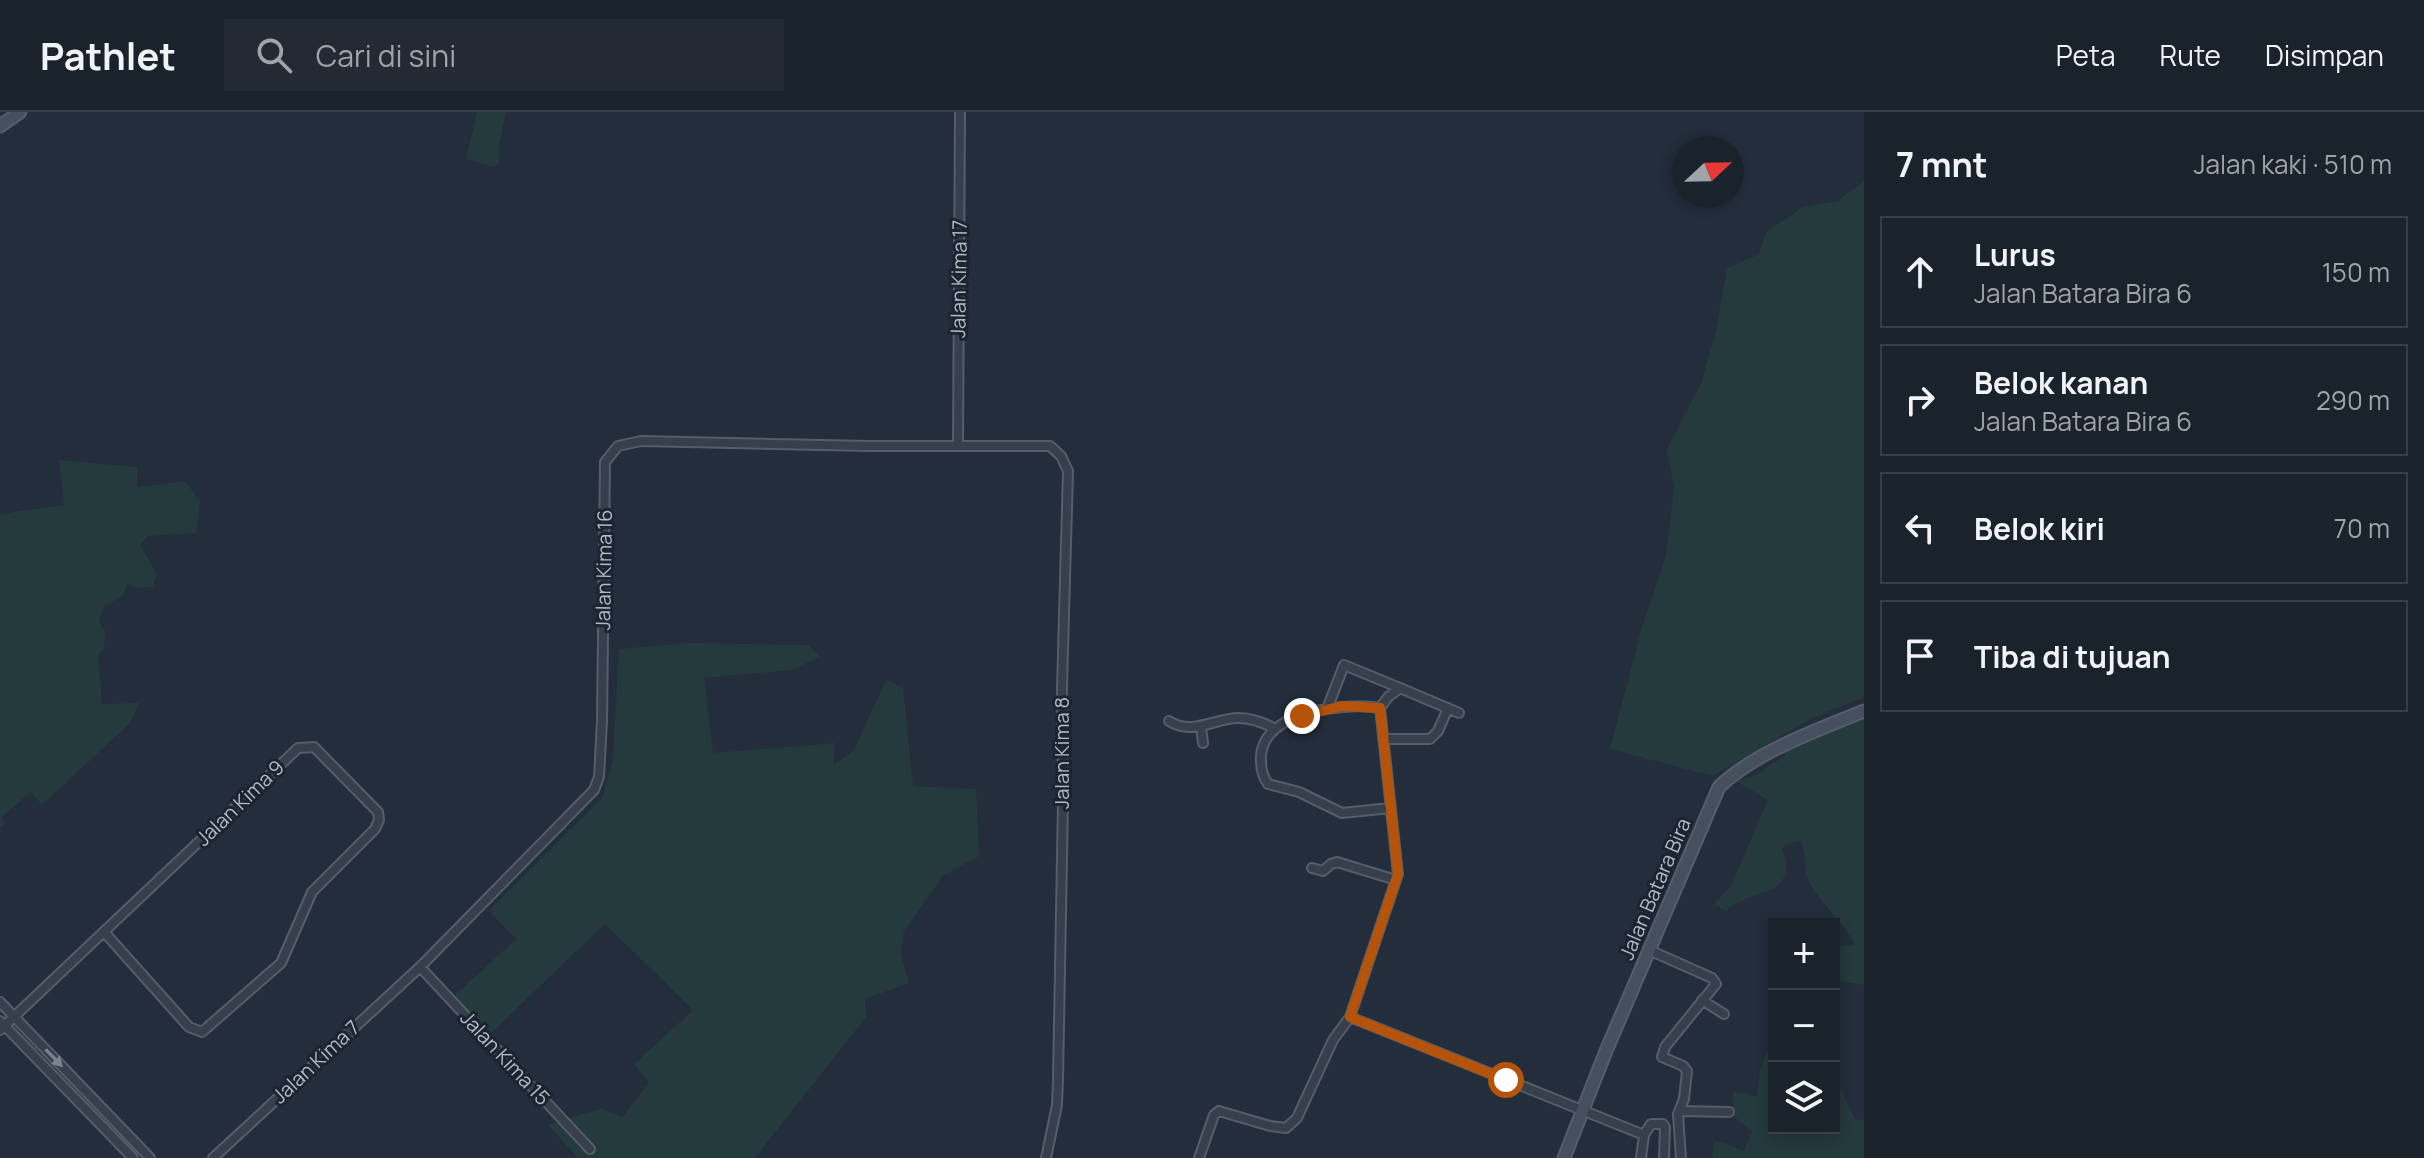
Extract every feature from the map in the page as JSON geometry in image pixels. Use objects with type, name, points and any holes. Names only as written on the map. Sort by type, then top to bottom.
[{"type":"street","points":[[0,126],[20,112]]},
{"type":"street","name":"Jalan Kima 17","points":[[958,445],[960,112]]},
{"type":"street","name":"Jalan Kima 16","points":[[420,967],[594,790],[597,783],[602,721],[605,462],[612,451],[629,442],[641,441],[958,445]]},
{"type":"street","name":"Jalan Kima 8","points":[[958,445],[1050,446],[1061,456],[1068,471],[1062,687],[1062,930],[1058,1080],[1057,1105],[1046,1158]]},
{"type":"street","points":[[1327,709],[1344,665],[1459,713]]},
{"type":"street","points":[[1199,1158],[1214,1115],[1219,1111],[1286,1128],[1297,1118],[1333,1040],[1350,1017],[1396,880],[1398,853],[1380,708],[1400,688]]},
{"type":"street","points":[[1380,708],[1353,705],[1290,720],[1275,729],[1262,747],[1263,777],[1268,784],[1299,792],[1342,813],[1390,808]]},
{"type":"street","points":[[1383,739],[1430,739],[1438,731],[1448,708]]},
{"type":"street","name":"Jalan Batara Bira","points":[[1564,1158],[1719,787],[1753,762],[1864,711]]},
{"type":"street","points":[[1169,721],[1177,726],[1201,727],[1235,718],[1256,720],[1275,729]]},
{"type":"street","points":[[1201,727],[1203,743]]},
{"type":"street","name":"Jalan Kima 9","points":[[1,1026],[105,933],[298,748],[314,747],[378,812],[375,829],[312,892],[281,963],[202,1032],[189,1027],[105,933]]},
{"type":"street","points":[[1312,868],[1323,871],[1337,862],[1396,880]]},
{"type":"street","points":[[1649,950],[1714,979],[1716,986],[1665,1047],[1662,1057],[1686,1069],[1687,1080],[1680,1111],[1681,1158]]},
{"type":"street","name":"Jalan Kima 15","points":[[420,967],[590,1149]]},
{"type":"street","name":"Jalan Kima 7","points":[[213,1158],[420,967]]},
{"type":"street","points":[[1702,1000],[1724,1014]]},
{"type":"street","points":[[0,1002],[150,1158]]},
{"type":"street","points":[[1350,1017],[1644,1135]]},
{"type":"street","points":[[1,1026],[133,1158]]},
{"type":"street","points":[[1680,1111],[1729,1112]]},
{"type":"street","points":[[1641,1158],[1644,1135],[1651,1124],[1665,1125],[1664,1158]]},
{"type":"green space","points":[[477,112],[506,112],[499,163],[492,167],[466,159]]},
{"type":"green space","points":[[1864,181],[1864,697],[1813,718],[1712,776],[1610,749],[1641,630],[1666,556],[1674,489],[1667,449],[1701,383],[1715,334],[1727,269],[1759,254],[1766,232],[1803,207],[1837,201]]},
{"type":"green space","points":[[59,460],[137,467],[137,487],[185,481],[200,501],[196,533],[148,536],[140,545],[157,574],[153,587],[139,588],[127,584],[123,596],[104,606],[99,622],[105,630],[104,650],[98,654],[102,704],[140,703],[130,723],[42,805],[31,792],[2,817],[5,824],[0,828],[0,514],[64,505]]},
{"type":"green space","points":[[688,643],[808,645],[820,657],[792,670],[704,678],[713,753],[835,743],[833,765],[854,750],[886,680],[903,688],[913,786],[976,789],[979,856],[943,876],[904,931],[901,954],[909,983],[865,999],[866,1017],[755,1158],[578,1158],[548,1125],[602,1108],[622,1117],[649,1083],[634,1064],[693,1010],[605,924],[489,1035],[455,995],[516,939],[489,911],[603,797],[613,757],[619,649]]},
{"type":"green space","points":[[1864,718],[1864,985],[1840,981],[1840,947],[1855,945],[1840,923],[1840,918],[1836,918],[1810,884],[1801,841],[1782,848],[1786,865],[1779,885],[1736,903],[1726,911],[1714,904],[1731,886],[1768,800],[1736,781],[1754,775],[1785,756],[1782,747]]},
{"type":"green space","points":[[1768,1051],[1768,1134],[1840,1134],[1840,1088],[1855,1119],[1864,1120],[1864,1158],[1712,1158],[1715,1140],[1744,1151],[1752,1131],[1733,1116],[1733,1092],[1757,1096],[1760,1071]]},
{"type":"route","points":[[1302,716],[1342,706],[1380,708],[1398,874],[1350,1017],[1506,1080]]}]
